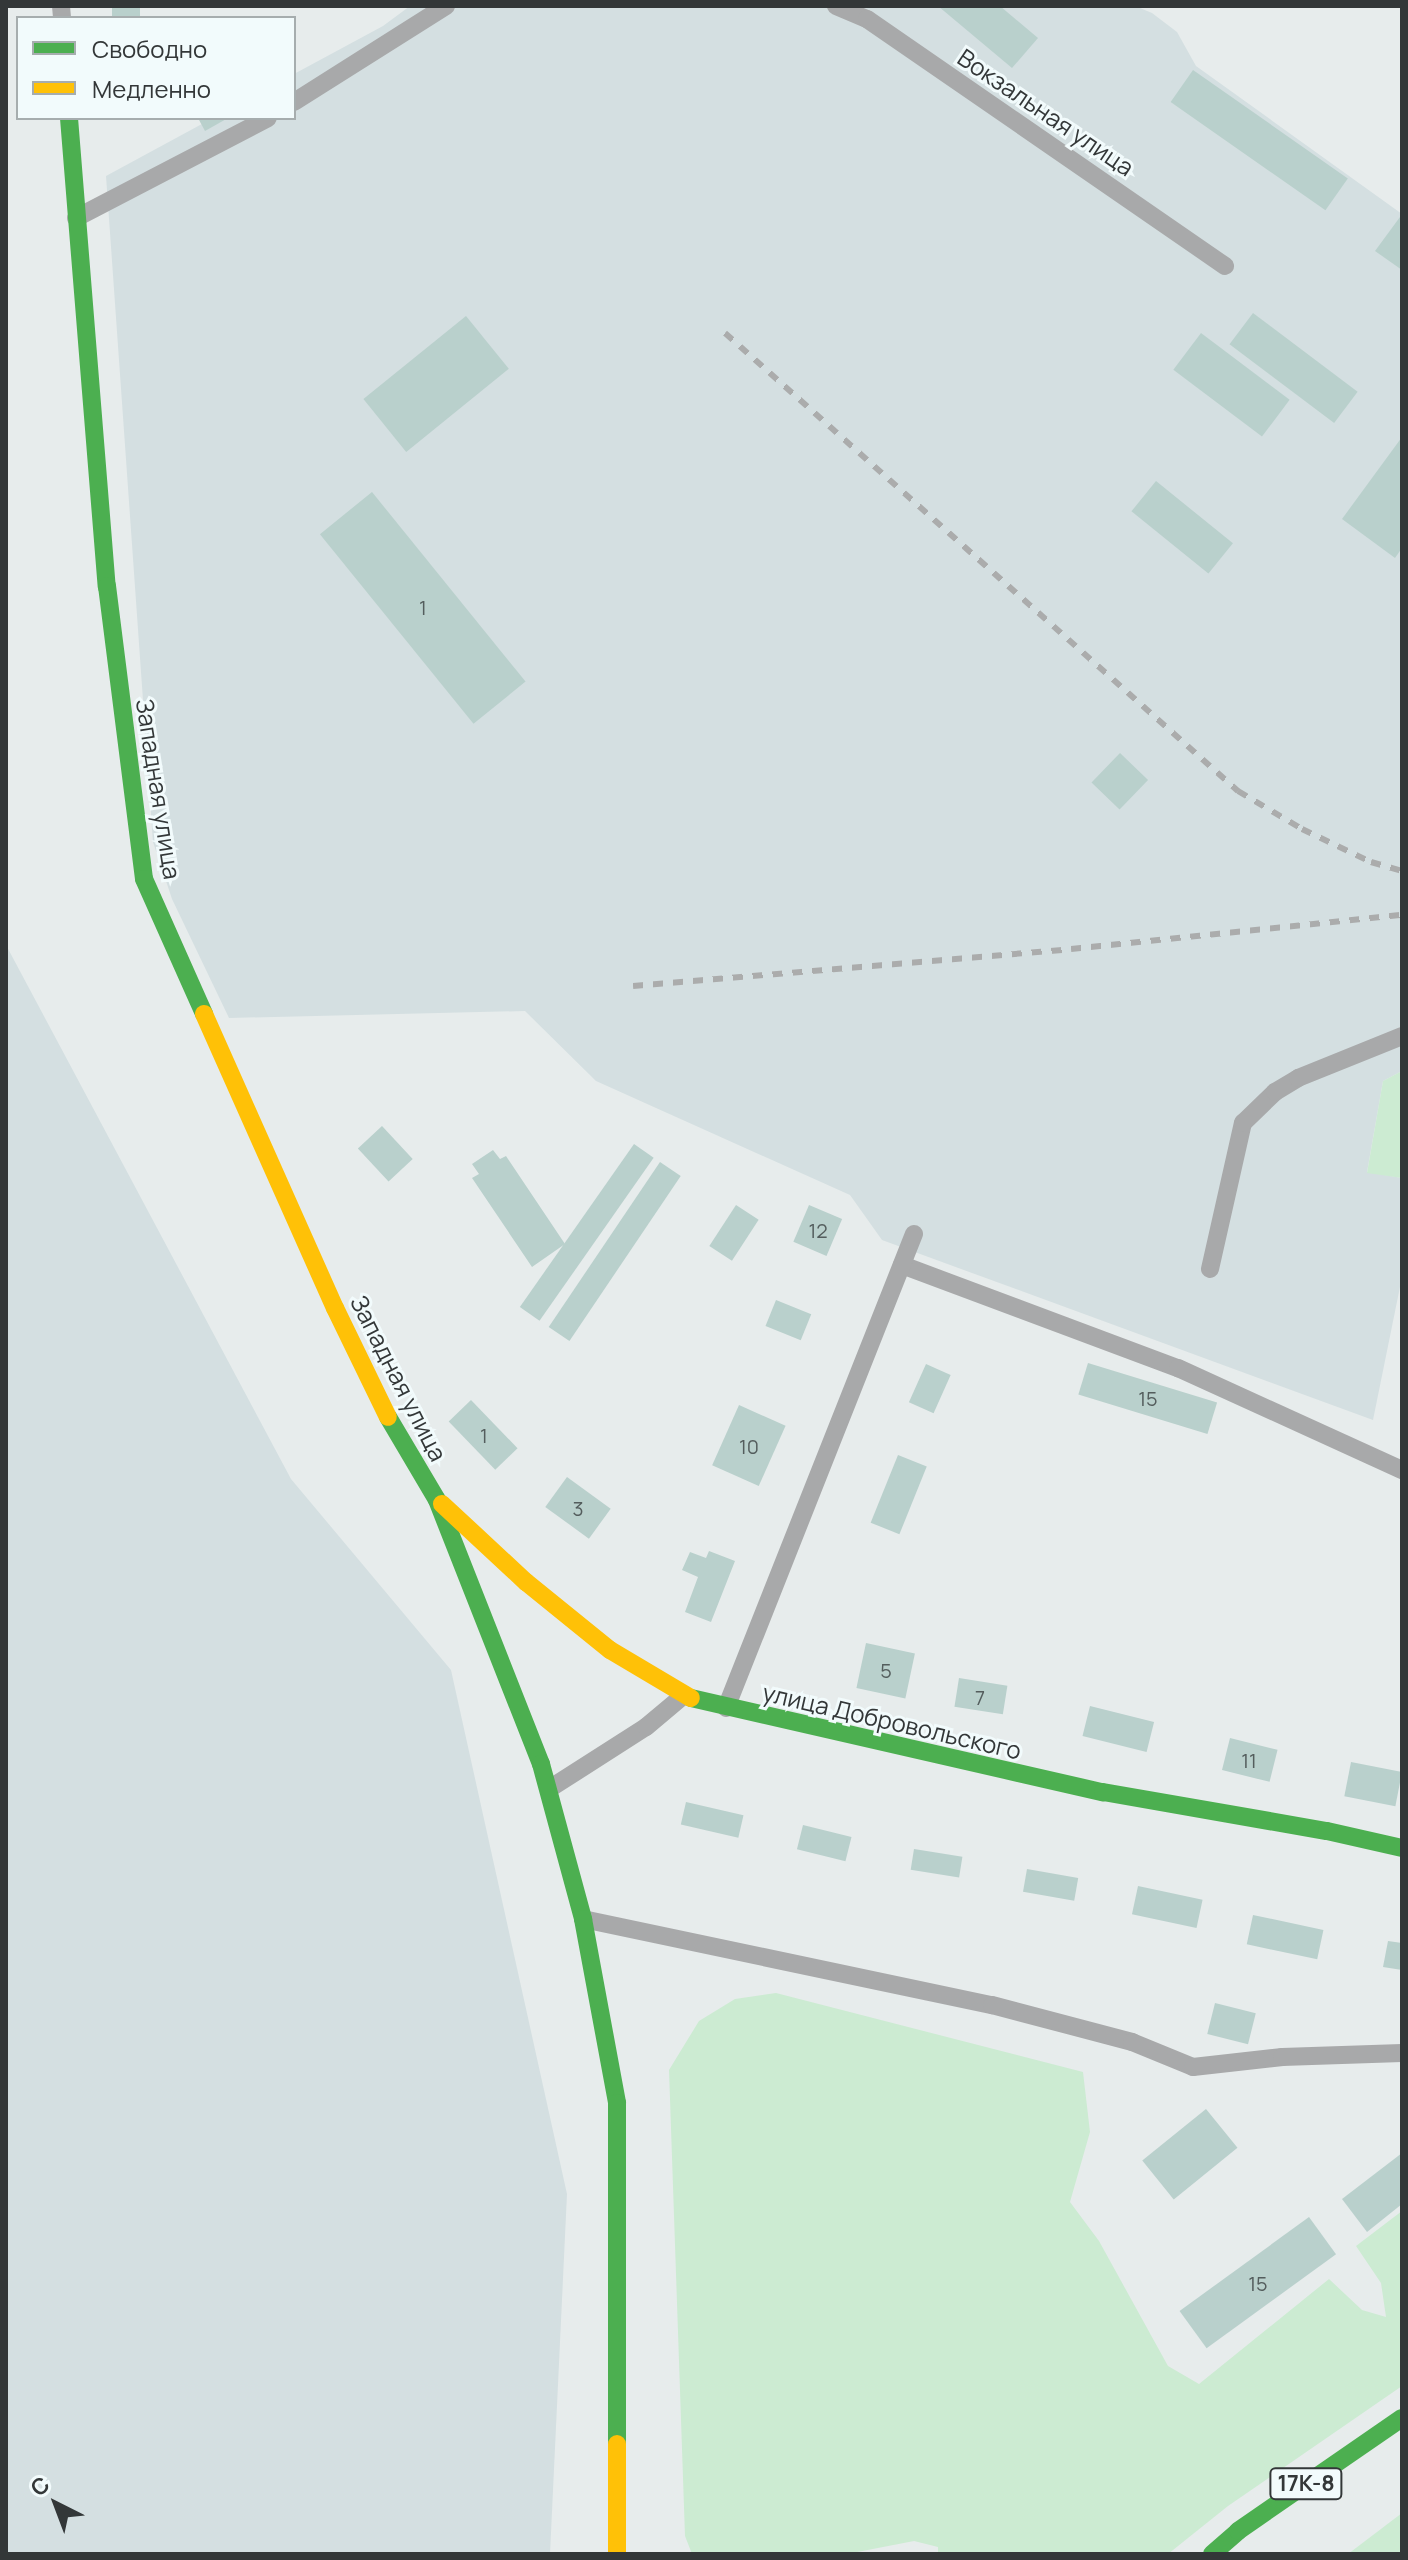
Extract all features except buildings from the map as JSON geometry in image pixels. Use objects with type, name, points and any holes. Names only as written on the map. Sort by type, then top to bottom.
[{"type":"street","points":[[296,101],[446,6]]},
{"type":"street","name":"Вокзальная улица","points":[[836,6],[880,28],[1225,266]]},
{"type":"street","name":"Западная улица","points":[[69,120],[107,586],[144,879],[335,1308],[385,1411],[437,1500]]},
{"type":"street","points":[[76,218],[264,120]]},
{"type":"street","points":[[1210,1269],[1243,1123],[1275,1092],[1298,1078],[1402,1036]]},
{"type":"street","points":[[726,1708],[914,1234]]},
{"type":"street","points":[[902,1265],[1178,1368],[1402,1470]]},
{"type":"street","points":[[437,1500],[549,1789],[583,1919],[617,2103],[617,2554]]},
{"type":"street","name":"улица Добровольского","points":[[437,1500],[526,1582],[610,1650],[683,1696],[1103,1792],[1327,1831],[1402,1848]]},
{"type":"street","points":[[549,1789],[646,1727],[683,1696]]},
{"type":"street","points":[[583,1919],[992,2005],[1132,2042],[1193,2067],[1282,2057],[1402,2053]]},
{"type":"street","name":"17К-8","points":[[1212,2554],[1238,2531],[1402,2418]]},
{"type":"shaded area","points":[[410,6],[1135,6],[1152,13],[1177,32],[1196,66],[1402,214],[1402,1071],[1383,1081],[1367,1172],[1402,1178],[1402,1277],[1373,1420],[882,1240],[850,1195],[596,1081],[525,1011],[229,1018],[172,899],[153,842],[106,176],[209,120],[296,120],[296,73],[383,26]]},
{"type":"shaded area","points":[[6,945],[291,1479],[451,1670],[567,2194],[550,2554],[6,2554]]},
{"type":"green space","points":[[1402,1071],[1402,1178],[1367,1173],[1383,1081]]},
{"type":"green space","points":[[776,1993],[1083,2072],[1090,2132],[1070,2202],[1099,2241],[1168,2366],[1199,2384],[1329,2279],[1362,2310],[1386,2317],[1381,2283],[1356,2246],[1402,2211],[1402,2386],[1228,2506],[1168,2554],[938,2554],[938,2547],[914,2541],[847,2554],[692,2554],[685,2536],[669,2070],[699,2021],[735,1999]]},
{"type":"green space","points":[[1402,2513],[1402,2554],[1348,2554]]},
{"type":"railway","points":[[725,333],[1238,791],[1302,829],[1371,862],[1402,871]]},
{"type":"railway","points":[[633,986],[1071,949],[1402,915]]},
{"type":"traffic: fast","points":[[69,120],[107,586],[144,879],[204,1014]]},
{"type":"traffic: fast","points":[[388,1417],[437,1500],[541,1764],[583,1919],[617,2103],[617,2444]]},
{"type":"traffic: fast","points":[[691,1698],[1103,1792],[1327,1831],[1402,1848]]},
{"type":"traffic: fast","points":[[1212,2554],[1238,2531],[1402,2418]]},
{"type":"traffic: slow","points":[[204,1014],[335,1308],[388,1417]]},
{"type":"traffic: slow","points":[[442,1504],[526,1582],[610,1650],[691,1698]]},
{"type":"traffic: slow","points":[[617,2444],[617,2554]]}]
